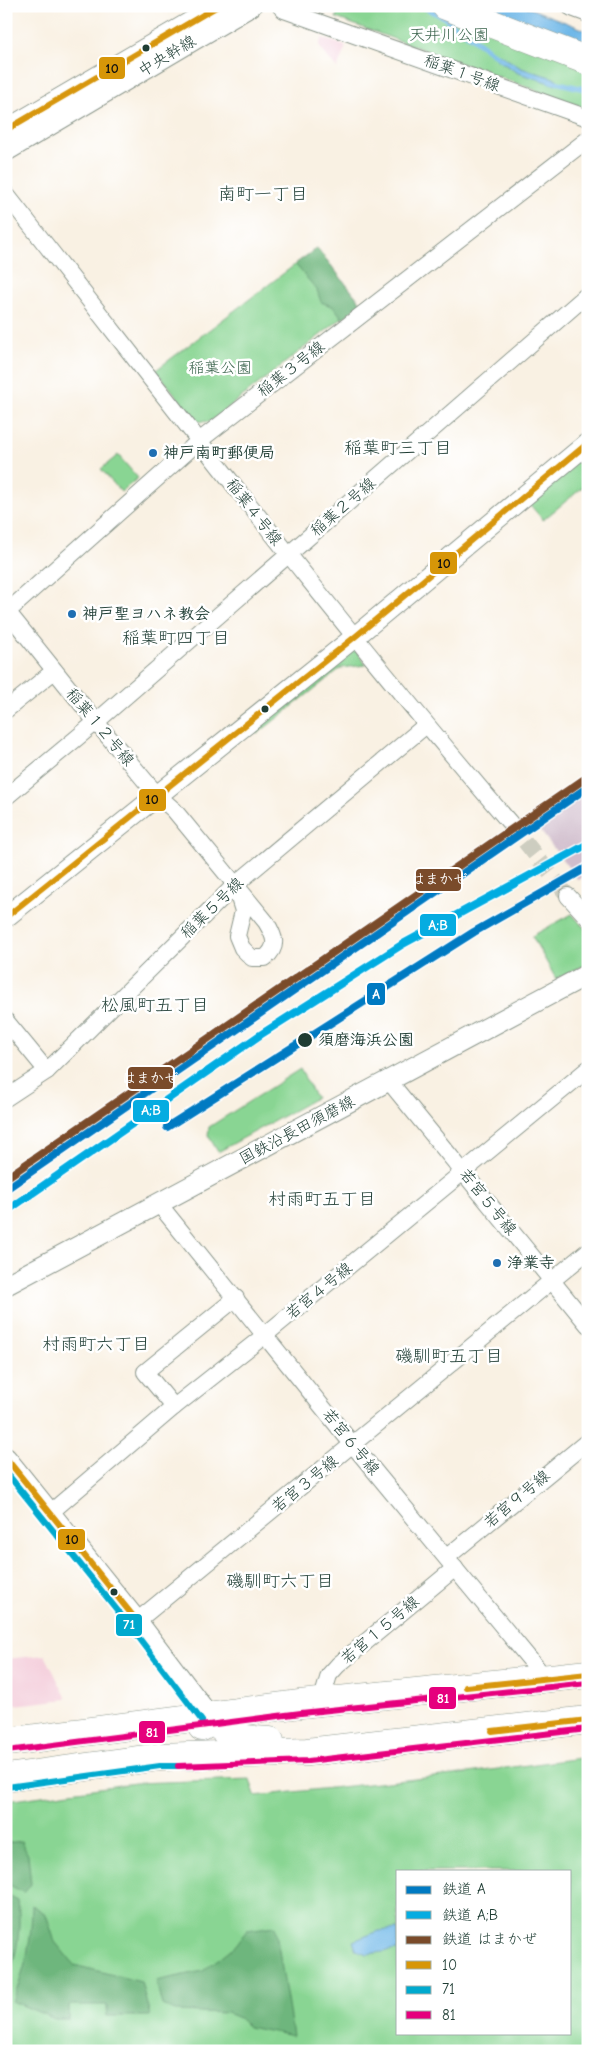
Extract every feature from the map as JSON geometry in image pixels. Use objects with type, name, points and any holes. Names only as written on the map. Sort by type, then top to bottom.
[{"type":"highway","points":[[446,6],[588,61]]},
{"type":"highway","points":[[476,6],[588,47]]},
{"type":"highway","points":[[6,1742],[320,1702],[588,1674]]},
{"type":"highway","points":[[209,1716],[223,1731],[238,1739],[270,1741],[305,1740],[420,1726],[456,1725],[492,1731]]},
{"type":"highway","points":[[178,1758],[195,1739],[209,1716]]},
{"type":"highway","points":[[6,1778],[159,1758],[306,1752],[588,1720]]},
{"type":"street","name":"中央幹線","points":[[6,130],[218,6]]},
{"type":"street","name":"中央幹線","points":[[6,151],[251,6]]},
{"type":"street","name":"稲葉１号線","points":[[280,6],[284,10],[588,118]]},
{"type":"street","name":"稲葉３号線","points":[[7,612],[199,441],[588,139]]},
{"type":"street","name":"稲葉４号線","points":[[6,194],[108,322],[288,555],[356,636],[426,725],[510,823]]},
{"type":"street","name":"稲葉２号線","points":[[6,797],[96,722],[588,294]]},
{"type":"street","points":[[6,918],[356,636],[588,443]]},
{"type":"street","name":"稲葉１２号線","points":[[7,612],[96,722],[157,795],[174,810],[235,885]]},
{"type":"street","points":[[6,710],[54,671]]},
{"type":"street","name":"稲葉５号線","points":[[6,1098],[47,1071],[235,885],[426,725]]},
{"type":"street","points":[[568,896],[588,918]]},
{"type":"street","name":"国鉄沿長田須磨線","points":[[6,1285],[588,974]]},
{"type":"street","points":[[6,1021],[47,1071]]},
{"type":"street","name":"若宮４号線","points":[[51,1512],[174,1407],[265,1335],[588,1070]]},
{"type":"street","name":"若宮５号線","points":[[388,1080],[588,1324]]},
{"type":"street","name":"若宮６号線","points":[[160,1204],[353,1445],[520,1650],[546,1679]]},
{"type":"street","name":"若宮３号線","points":[[137,1621],[588,1251]]},
{"type":"street","points":[[174,1407],[145,1372],[236,1298]]},
{"type":"street","name":"若宮９号線","points":[[451,1563],[588,1441]]},
{"type":"street","points":[[6,1458],[137,1621],[209,1716]]},
{"type":"street","name":"若宮１５号線","points":[[320,1702],[330,1675],[338,1665],[451,1563]]},
{"type":"shaded area","points":[[322,38],[346,46],[337,69],[319,46]]},
{"type":"shaded area","points":[[588,775],[588,875],[578,880],[529,816]]},
{"type":"shaded area","points":[[45,1655],[67,1699],[6,1706],[6,1659]]},
{"type":"green space","name":"天井川公園","points":[[339,6],[436,6],[588,62],[588,109],[336,18]]},
{"type":"green space","name":"稲葉公園","points":[[317,248],[361,303],[210,422],[196,421],[156,370]]},
{"type":"green space","points":[[317,248],[361,303],[343,319],[334,307],[321,302],[317,290],[295,264]]},
{"type":"green space","points":[[588,450],[588,483],[543,520],[526,500]]},
{"type":"green space","points":[[118,455],[138,478],[121,492],[101,469]]},
{"type":"green space","points":[[354,646],[366,665],[341,668],[257,734],[252,726]]},
{"type":"green space","points":[[572,914],[588,932],[588,964],[556,979],[532,936]]},
{"type":"green space","points":[[300,1069],[316,1098],[218,1152],[208,1135],[209,1127]]},
{"type":"green space","points":[[588,1757],[588,2051],[6,2051],[6,1801],[135,1783],[250,1779],[255,1796],[453,1775]]},
{"type":"green space","points":[[21,1841],[28,1855],[31,1884],[24,1893],[6,1883],[6,1843]]},
{"type":"green space","points":[[8,1895],[18,1900],[19,1921],[16,1952],[6,1982]]},
{"type":"green space","points":[[32,1905],[46,1914],[55,1942],[74,1965],[141,1982],[150,2016],[107,2016],[107,2005],[69,2005],[69,2019],[55,2019],[12,2001],[21,1978],[27,1954],[31,1930]]},
{"type":"green space","points":[[275,1926],[293,2036],[248,2027],[239,2018],[227,2013],[175,2011],[162,2005],[156,1981],[203,1971],[236,1945],[247,1930]]},
{"type":"water","points":[[440,6],[524,6],[588,31],[588,61]]},
{"type":"water","points":[[499,54],[521,68],[557,79],[556,85],[518,73],[496,59]]},
{"type":"water","points":[[396,1929],[396,1950],[367,1954],[356,1950],[353,1941],[379,1931]]},
{"type":"waterway","points":[[422,6],[443,17],[502,60]]},
{"type":"waterway","points":[[551,81],[588,90]]},
{"type":"tunnel","points":[[510,823],[568,896]]},
{"type":"rail line","name":"はまかぜ","points":[[6,1178],[583,780]]},
{"type":"rail line","name":"A","points":[[6,1189],[588,787]]},
{"type":"rail line","name":"A;B","points":[[11,1208],[260,1035],[403,944],[588,844]]},
{"type":"rail line","name":"A","points":[[167,1127],[474,932],[588,867]]},
{"type":"transit line","name":"10","points":[[6,130],[218,6]]},
{"type":"transit line","name":"10","points":[[6,917],[356,636],[588,443]]},
{"type":"transit line","name":"10","points":[[6,1458],[137,1621]]},
{"type":"transit line","name":"71","points":[[6,1472],[130,1626],[202,1721]]},
{"type":"transit line","name":"10","points":[[466,1687],[588,1674]]},
{"type":"transit line","name":"81","points":[[7,1751],[301,1713],[588,1683]]},
{"type":"transit line","name":"10","points":[[492,1731],[588,1720]]},
{"type":"transit line","name":"81","points":[[178,1766],[308,1761],[588,1729]]},
{"type":"transit line","name":"71","points":[[7,1787],[160,1766],[178,1766]]},
{"type":"place","name":"神戸南町郵便局","points":[[153,453]]},
{"type":"place","name":"神戸聖ヨハネ教会","points":[[72,614]]},
{"type":"place","name":"須磨海浜公園","points":[[305,1040]]},
{"type":"place","name":"浄業寺","points":[[497,1263]]},
{"type":"district","name":"南町一丁目","points":[[263,194]]},
{"type":"district","name":"稲葉町三丁目","points":[[398,448]]},
{"type":"district","name":"稲葉町四丁目","points":[[176,638]]},
{"type":"district","name":"松風町五丁目","points":[[155,1005]]},
{"type":"district","name":"村雨町五丁目","points":[[322,1199]]},
{"type":"district","name":"村雨町六丁目","points":[[96,1344]]},
{"type":"district","name":"磯馴町五丁目","points":[[449,1356]]},
{"type":"district","name":"磯馴町六丁目","points":[[280,1581]]}]
